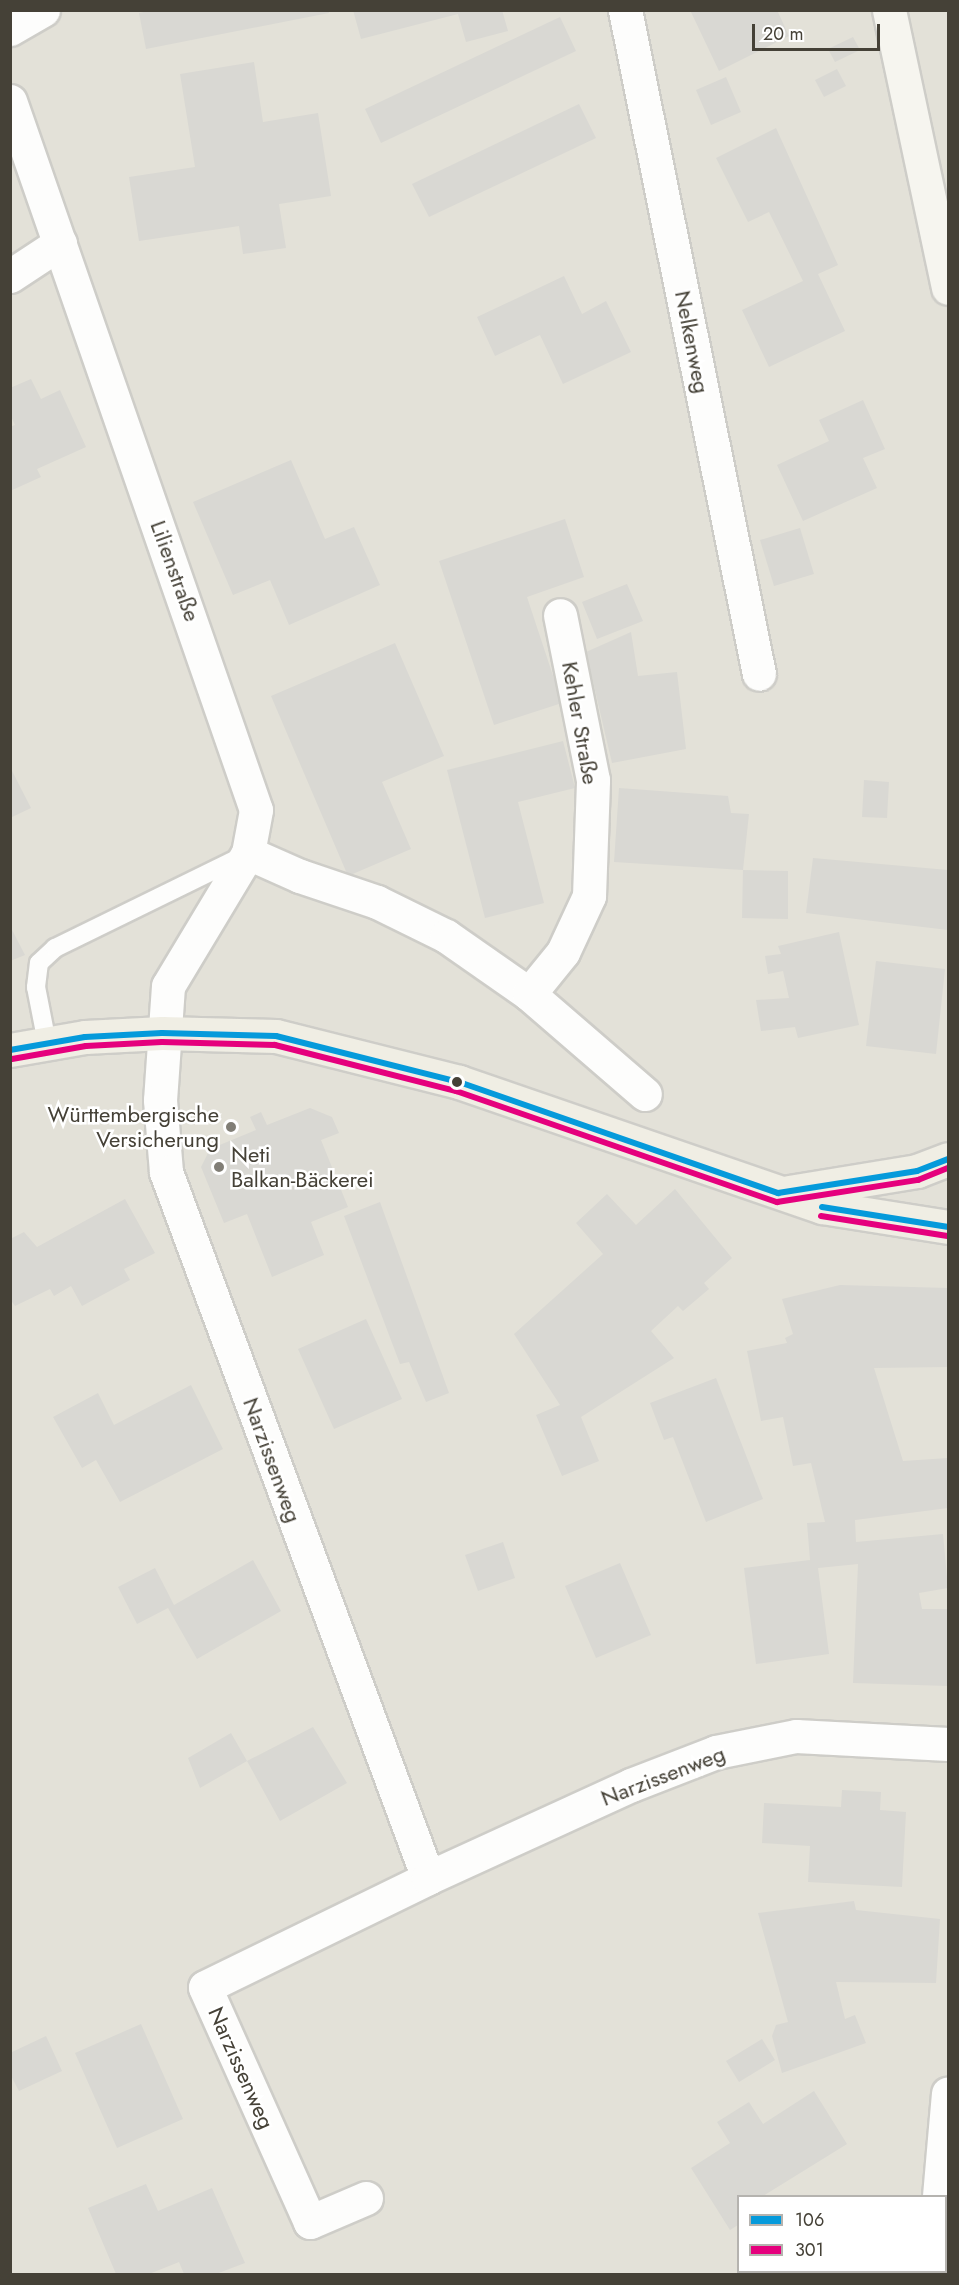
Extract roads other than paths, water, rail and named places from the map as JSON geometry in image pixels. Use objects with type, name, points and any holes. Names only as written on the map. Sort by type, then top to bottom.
[{"type":"main road","points":[[889,10],[948,288]]},
{"type":"main road","points":[[10,1050],[85,1037],[162,1033],[276,1036],[459,1082],[822,1208],[948,1227]]},
{"type":"main road","points":[[778,1193],[917,1171],[948,1159]]},
{"type":"street","points":[[10,29],[43,10]]},
{"type":"street","name":"Nelkenweg","points":[[625,10],[759,674]]},
{"type":"street","name":"Lilienstraße","points":[[10,101],[256,810],[248,853],[168,986],[162,1033]]},
{"type":"street","points":[[10,276],[60,243]]},
{"type":"street","name":"Kehler Straße","points":[[529,994],[563,952],[588,896],[593,780],[560,615]]},
{"type":"street","points":[[248,853],[300,876],[377,902],[436,931],[529,994],[645,1094]]},
{"type":"street","name":"Narzissenweg","points":[[162,1033],[160,1100],[166,1172],[428,1878]]},
{"type":"street","name":"Narzissenweg","points":[[366,2198],[310,2222],[205,1987],[428,1878],[631,1785],[716,1752],[796,1736],[948,1744]]},
{"type":"street","points":[[939,2195],[948,2093]]},
{"type":"lane","points":[[47,1044],[36,987],[39,963],[55,948],[248,853]]},
{"type":"place","name":"Württembergische Versicherung","points":[[231,1127]]},
{"type":"place","name":"Neti Balkan-Bäckerei","points":[[219,1167]]}]
